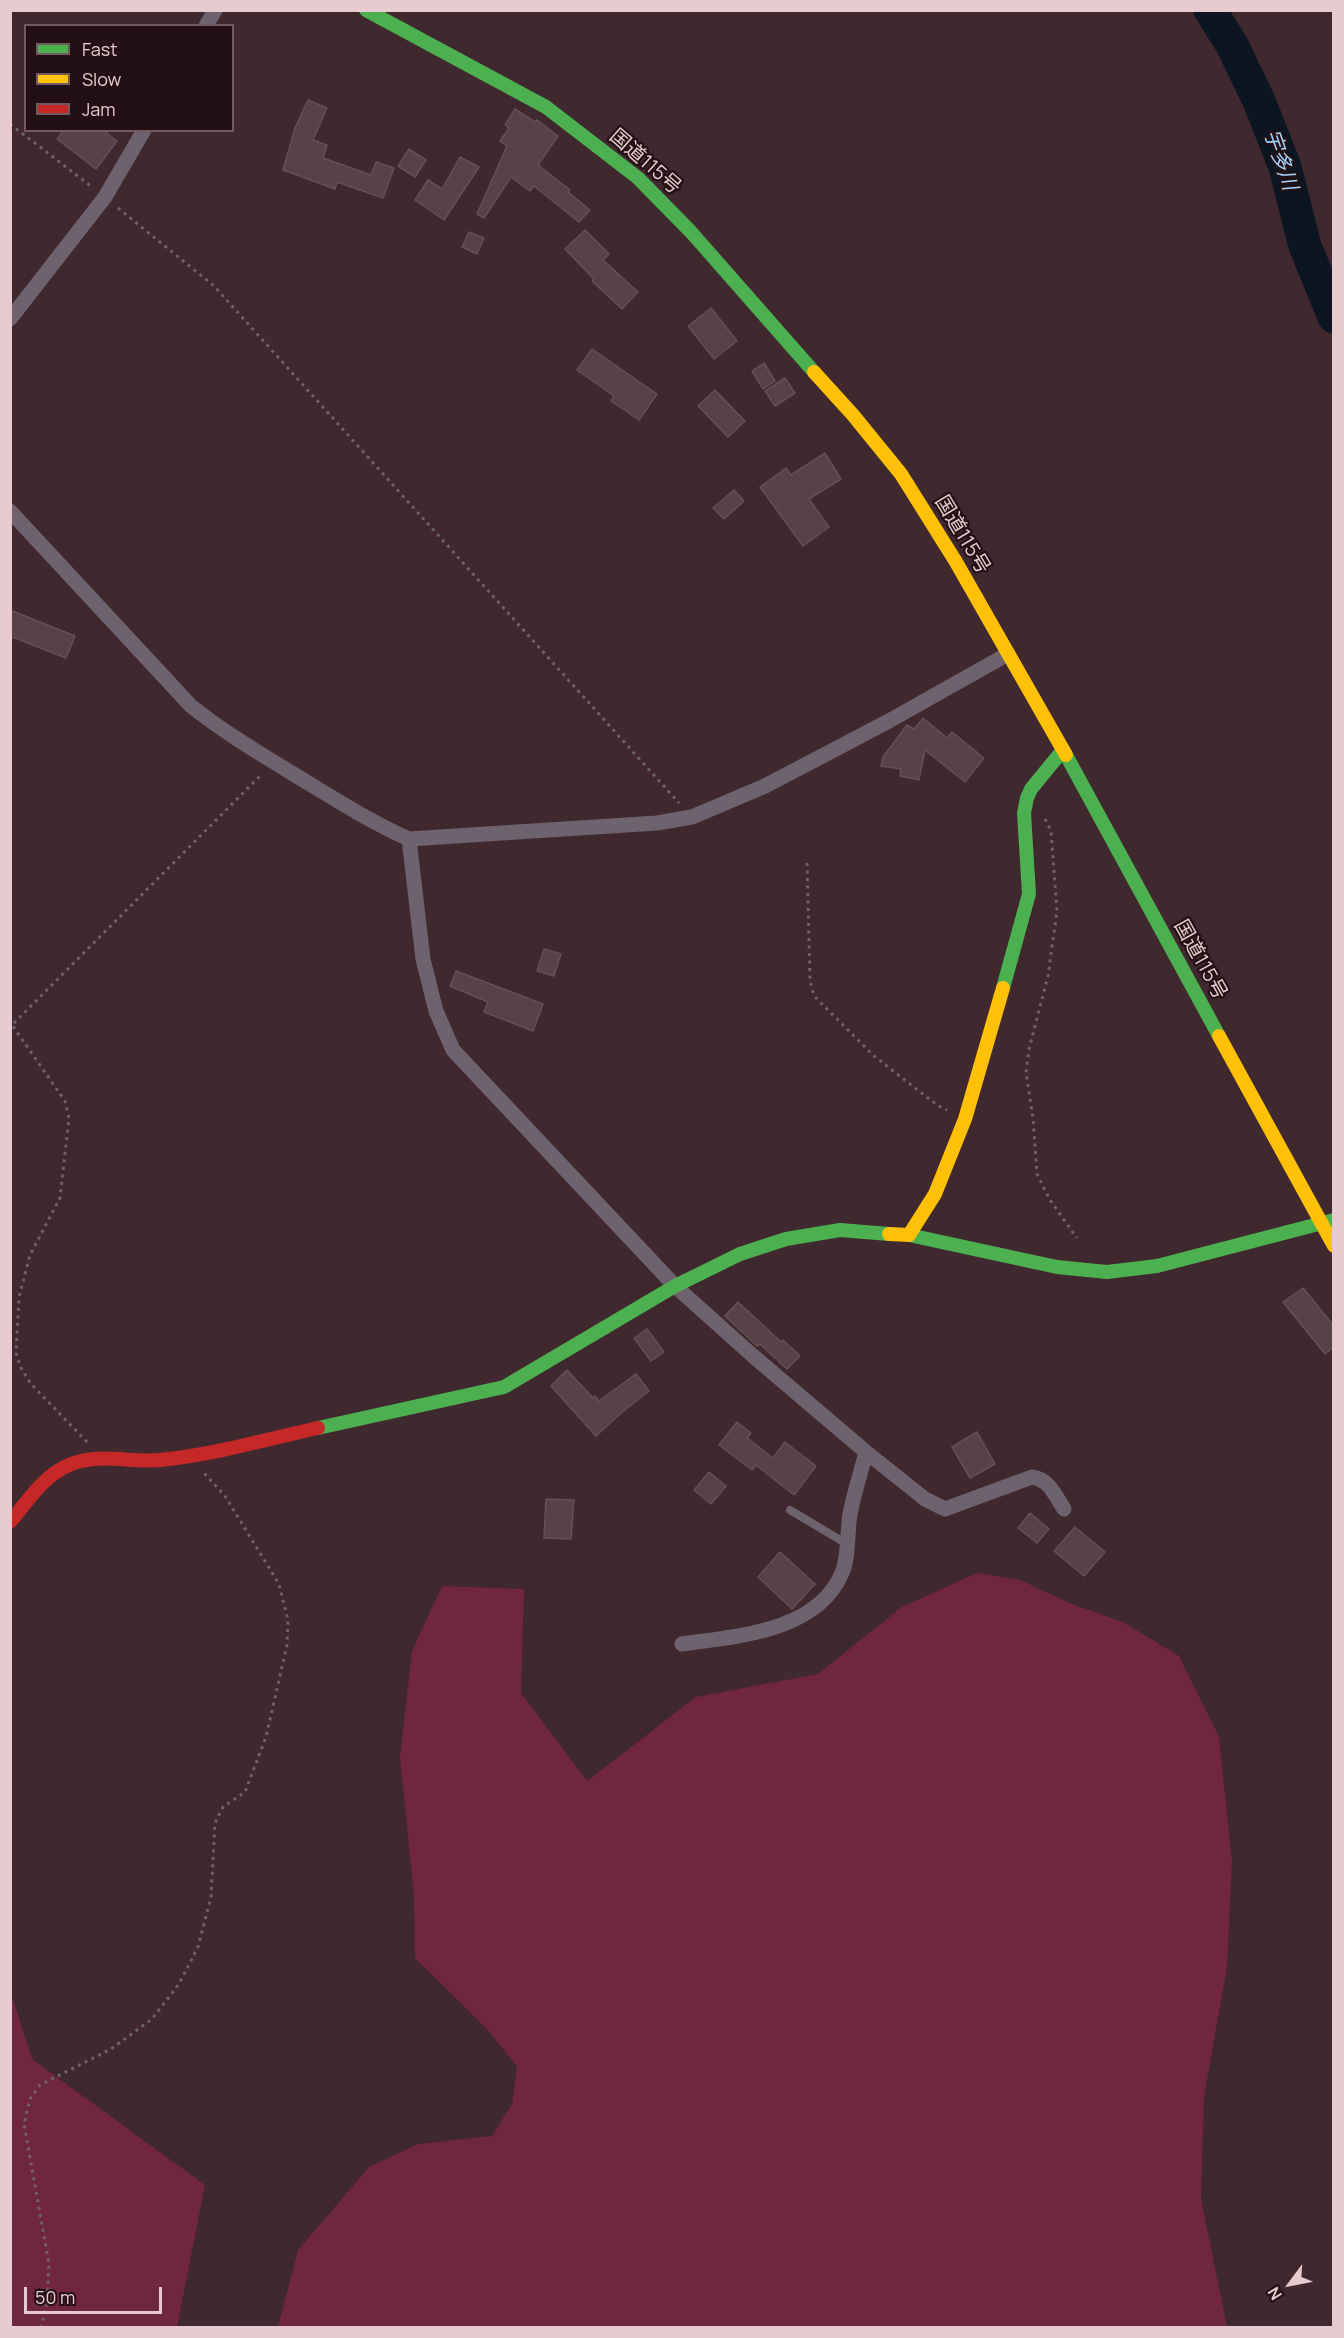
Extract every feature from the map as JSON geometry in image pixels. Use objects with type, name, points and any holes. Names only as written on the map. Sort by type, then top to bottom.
[{"type":"main road","name":"国道115号","points":[[366,10],[546,107],[638,178],[666,205],[853,416],[901,474],[956,562],[1063,750],[1327,1221],[1334,1246]]},
{"type":"main road","points":[[909,1235],[935,1194],[965,1119],[1029,894],[1024,813],[1027,798],[1030,789],[1063,750]]},
{"type":"main road","points":[[10,1522],[45,1480],[60,1468],[77,1461],[98,1458],[154,1461],[187,1456],[504,1387],[675,1286],[740,1254],[786,1239],[840,1230],[909,1235],[1057,1267],[1107,1272],[1158,1266],[1327,1221]]},
{"type":"street","points":[[207,24],[215,10]]},
{"type":"street","points":[[10,320],[105,197],[143,132]]},
{"type":"street","points":[[10,511],[191,706],[215,725],[375,824],[409,839],[657,823],[692,817],[765,786],[887,722],[1008,654]]},
{"type":"street","points":[[409,839],[423,958],[436,1011],[453,1050],[675,1286],[866,1452],[926,1499],[945,1509],[1032,1477],[1041,1478],[1048,1484],[1064,1509]]},
{"type":"street","points":[[682,1644],[751,1634],[778,1626],[814,1609],[832,1593],[843,1571],[851,1513],[866,1452]]},
{"type":"lane","points":[[790,1510],[847,1544]]},
{"type":"path","points":[[10,124],[105,197],[214,286],[692,817]]},
{"type":"path","points":[[98,1458],[81,1434],[31,1384],[21,1368],[16,1353],[19,1297],[30,1255],[60,1198],[69,1119],[65,1101],[11,1023],[274,762]]},
{"type":"path","points":[[1027,798],[1044,817],[1051,831],[1057,911],[1048,976],[1029,1048],[1026,1072],[1033,1118],[1037,1174],[1050,1200],[1077,1238]]},
{"type":"path","points":[[807,863],[812,990],[816,998],[874,1056],[937,1105],[965,1119]]},
{"type":"path","points":[[41,2328],[47,2304],[49,2264],[24,2124],[30,2099],[40,2085],[111,2049],[152,2019],[179,1984],[198,1947],[211,1897],[214,1823],[223,1807],[245,1792],[266,1737],[287,1645],[288,1620],[279,1584],[225,1496],[187,1456]]},
{"type":"shaded area","points":[[977,1573],[1020,1580],[1072,1604],[1123,1622],[1179,1656],[1219,1737],[1232,1861],[1227,1967],[1204,2097],[1201,2199],[1227,2327],[278,2327],[298,2250],[369,2167],[418,2144],[492,2136],[512,2104],[517,2067],[488,2030],[415,1958],[414,1896],[400,1757],[412,1651],[442,1586],[524,1589],[521,1693],[587,1781],[696,1697],[818,1674],[902,1607]]},
{"type":"shaded area","points":[[11,1993],[32,2059],[205,2185],[177,2327],[11,2327]]},
{"type":"building","points":[[308,100],[327,108],[313,140],[327,145],[323,158],[371,175],[376,162],[394,168],[383,198],[337,182],[335,189],[283,170],[295,128]]},
{"type":"building","points":[[515,109],[535,122],[537,120],[558,136],[538,165],[570,190],[568,192],[590,210],[579,222],[534,186],[530,191],[511,177],[484,218],[477,214],[507,146],[500,141],[509,128],[505,125]]},
{"type":"building","points":[[62,132],[106,132],[117,141],[96,169],[57,139]]},
{"type":"building","points":[[409,149],[426,160],[415,177],[398,166]]},
{"type":"building","points":[[460,157],[479,167],[444,220],[415,200],[428,180],[442,189]]},
{"type":"building","points":[[585,230],[609,254],[603,260],[638,292],[622,309],[592,281],[594,279],[565,249]]},
{"type":"building","points":[[469,232],[484,238],[477,254],[462,247]]},
{"type":"building","points":[[711,308],[737,341],[714,359],[688,326]]},
{"type":"building","points":[[592,349],[657,394],[639,420],[611,401],[614,396],[577,370]]},
{"type":"building","points":[[764,363],[775,381],[763,389],[752,371]]},
{"type":"building","points":[[785,378],[795,393],[775,406],[765,391]]},
{"type":"building","points":[[715,390],[745,421],[728,437],[698,406]]},
{"type":"building","points":[[825,453],[841,479],[809,499],[829,527],[803,546],[760,487],[786,468],[791,475]]},
{"type":"building","points":[[734,490],[744,501],[724,519],[713,508]]},
{"type":"building","points":[[10,610],[75,636],[66,658],[10,636]]},
{"type":"building","points":[[923,718],[947,738],[952,732],[984,758],[965,782],[925,750],[919,780],[900,776],[901,769],[881,766],[883,757],[907,725],[914,729]]},
{"type":"building","points":[[544,949],[561,954],[554,976],[537,971]]},
{"type":"building","points":[[456,971],[543,1004],[533,1031],[484,1012],[488,1002],[450,986]]},
{"type":"building","points":[[1303,1288],[1334,1326],[1334,1347],[1325,1354],[1283,1302]]},
{"type":"building","points":[[738,1302],[781,1342],[783,1340],[800,1356],[787,1369],[760,1344],[757,1346],[725,1316]]},
{"type":"building","points":[[647,1329],[664,1352],[651,1361],[634,1338]]},
{"type":"building","points":[[567,1370],[593,1398],[595,1396],[599,1401],[636,1374],[649,1391],[596,1436],[551,1386]]},
{"type":"building","points":[[737,1422],[751,1433],[747,1438],[773,1458],[785,1442],[816,1466],[794,1495],[756,1465],[752,1470],[719,1445]]},
{"type":"building","points":[[977,1432],[995,1464],[970,1478],[952,1447]]},
{"type":"building","points":[[709,1472],[726,1486],[711,1504],[694,1490]]},
{"type":"building","points":[[546,1499],[574,1500],[571,1539],[544,1538]]},
{"type":"building","points":[[1030,1513],[1049,1529],[1037,1543],[1018,1528]]},
{"type":"building","points":[[1075,1527],[1105,1552],[1084,1576],[1054,1551]]},
{"type":"building","points":[[780,1552],[815,1584],[792,1609],[758,1577]]},
{"type":"waterway","name":"宇多川","points":[[1210,10],[1232,45],[1259,101],[1285,167],[1305,246],[1334,317]]},
{"type":"traffic: fast","points":[[366,10],[546,107],[638,178],[691,232],[814,372]]},
{"type":"traffic: fast","points":[[1003,988],[1029,894],[1024,813],[1027,798],[1031,789],[1063,750]]},
{"type":"traffic: fast","points":[[1066,755],[1219,1036]]},
{"type":"traffic: fast","points":[[909,1235],[1057,1267],[1107,1272],[1157,1266],[1334,1220]]},
{"type":"traffic: fast","points":[[318,1428],[504,1387],[675,1286],[740,1254],[786,1239],[840,1230],[889,1234]]},
{"type":"traffic: slow","points":[[814,372],[901,474],[956,562],[1066,755]]},
{"type":"traffic: slow","points":[[889,1234],[909,1235],[935,1194],[965,1119],[1003,988]]},
{"type":"traffic: slow","points":[[1219,1036],[1334,1246]]},
{"type":"traffic: jam","points":[[10,1522],[36,1490],[51,1476],[80,1461],[103,1458],[149,1461],[180,1458],[318,1428]]}]
